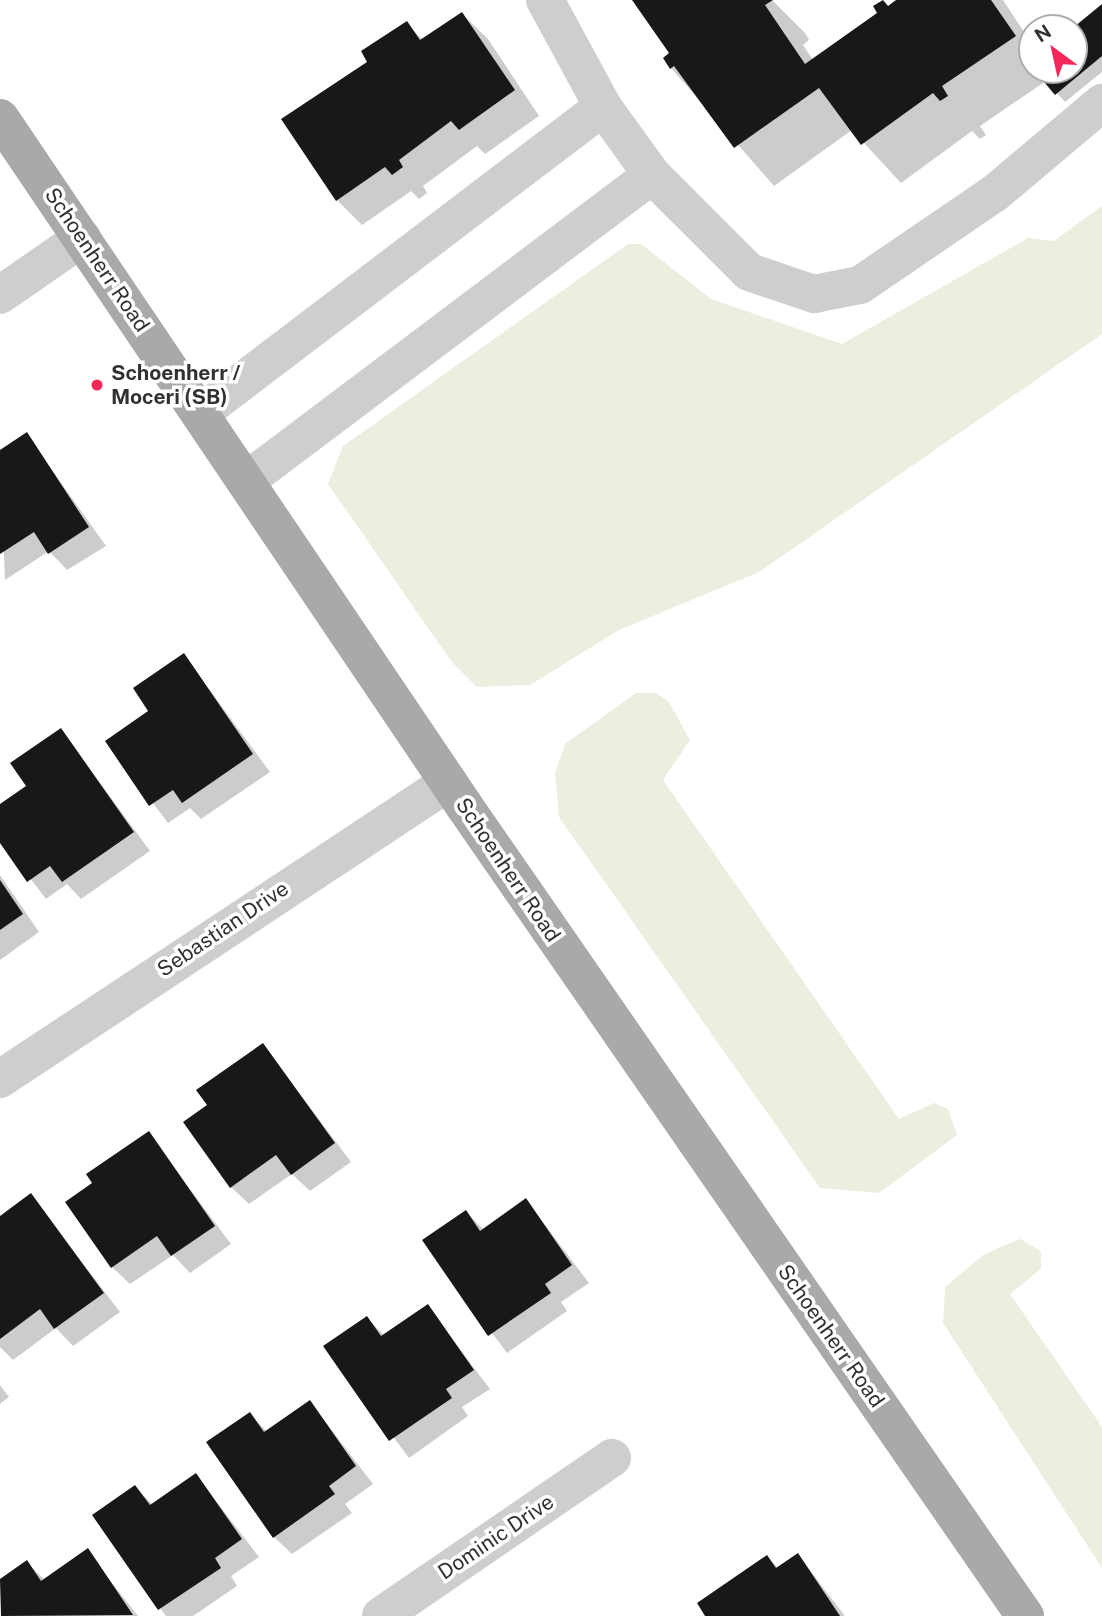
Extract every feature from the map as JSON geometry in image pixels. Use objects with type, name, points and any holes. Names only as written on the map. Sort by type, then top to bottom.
[{"type":"main road","name":"Schoenherr Road","points":[[0,118],[202,412],[449,782],[1025,1616]]},
{"type":"street","points":[[545,0],[603,107],[652,174],[749,272],[814,294],[860,285],[995,194],[1102,103]]},
{"type":"street","points":[[202,412],[603,107]]},
{"type":"street","points":[[247,480],[652,174]]},
{"type":"street","points":[[0,295],[82,237]]},
{"type":"street","name":"Sebastian Drive","points":[[0,1079],[449,782]]},
{"type":"street","name":"Dominic Drive","points":[[381,1616],[612,1458]]},
{"type":"green space","points":[[1102,206],[1102,334],[759,572],[619,630],[530,685],[477,687],[451,661],[328,484],[343,446],[628,244],[641,244],[711,299],[842,344],[1028,238],[1054,241]]},
{"type":"green space","points":[[636,693],[656,693],[669,702],[690,740],[663,780],[899,1119],[934,1103],[948,1109],[957,1135],[879,1193],[820,1188],[559,817],[555,772],[566,743]]},
{"type":"green space","points":[[1020,1239],[1041,1251],[1041,1269],[1010,1294],[1102,1427],[1102,1568],[943,1323],[945,1287],[983,1255]]},
{"type":"building","points":[[632,0],[773,0],[765,5],[805,64],[877,13],[873,6],[883,0],[888,6],[896,0],[991,0],[1016,36],[942,86],[948,96],[940,101],[933,93],[861,145],[819,88],[734,148],[674,66],[670,69],[663,58],[669,53]]},
{"type":"building","points":[[1102,4],[1102,56],[1088,68],[1088,16]]},
{"type":"building","points":[[462,12],[515,90],[459,130],[451,121],[399,160],[403,167],[392,175],[385,167],[336,201],[281,119],[367,62],[361,51],[407,21],[420,40]]},
{"type":"building","points":[[1046,84],[1068,84],[1055,95]]},
{"type":"building","points":[[27,432],[89,527],[48,554],[34,532],[0,554],[0,450]]},
{"type":"building","points":[[184,653],[253,754],[182,803],[173,790],[149,806],[105,741],[148,711],[133,688]]},
{"type":"building","points":[[61,728],[134,832],[62,882],[50,866],[27,882],[0,843],[0,804],[26,786],[10,763]]},
{"type":"building","points":[[0,880],[23,914],[0,930]]},
{"type":"building","points":[[263,1043],[335,1143],[291,1175],[276,1155],[230,1188],[183,1122],[207,1105],[196,1090]]},
{"type":"building","points":[[149,1131],[215,1226],[171,1256],[157,1236],[111,1268],[65,1202],[92,1183],[86,1174]]},
{"type":"building","points":[[31,1193],[104,1293],[54,1329],[40,1309],[0,1339],[0,1216]]},
{"type":"building","points":[[526,1198],[572,1265],[545,1284],[551,1293],[488,1336],[422,1240],[466,1210],[480,1231]]},
{"type":"building","points":[[428,1304],[474,1370],[446,1389],[452,1398],[389,1441],[323,1346],[367,1316],[381,1336]]},
{"type":"building","points":[[310,1400],[356,1466],[329,1486],[335,1494],[273,1538],[206,1442],[250,1412],[264,1432]]},
{"type":"building","points":[[196,1473],[242,1539],[215,1558],[221,1568],[158,1610],[92,1515],[135,1485],[150,1505]]},
{"type":"building","points":[[88,1548],[133,1615],[1,1616],[0,1579],[27,1560],[41,1581]]},
{"type":"building","points":[[798,1553],[840,1616],[705,1616],[697,1603],[767,1555],[776,1568]]},
{"type":"place","name":"Schoenherr / Moceri (SB)","points":[[97,385]]}]
